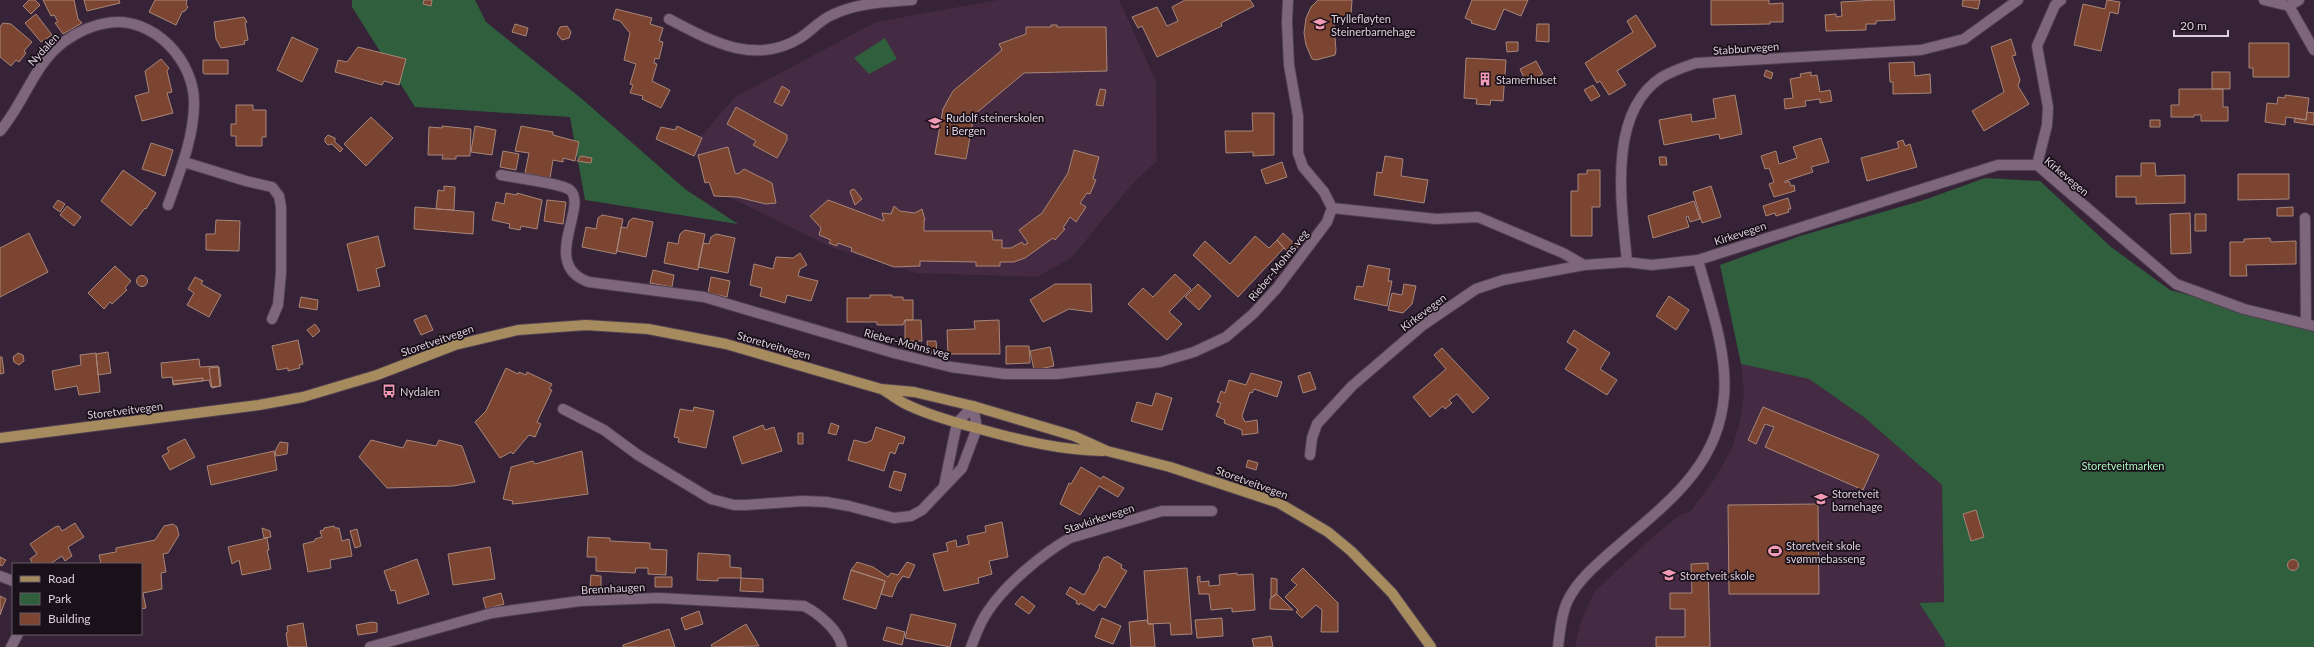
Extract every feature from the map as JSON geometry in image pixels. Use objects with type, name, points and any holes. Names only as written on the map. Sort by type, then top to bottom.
[{"type":"main road","name":"Storetveitvegen","points":[[0,438],[259,405],[303,397],[377,375],[462,343],[518,330],[549,326],[615,326],[676,333],[741,349],[881,389],[914,392],[972,406],[1074,436],[1107,450],[1238,488],[1279,503],[1328,532],[1373,572],[1407,612],[1431,647]]},
{"type":"main road","name":"Storetveitvegen","points":[[881,389],[908,406],[957,423],[1031,443],[1082,450],[1107,450]]},
{"type":"street","points":[[669,19],[708,39],[731,47],[758,52],[771,51],[799,39],[831,15],[848,8],[912,0]]},
{"type":"street","points":[[1288,0],[1286,22],[1289,65],[1298,116],[1298,153],[1303,167],[1324,192],[1332,208],[1436,219],[1478,217],[1563,253],[1584,265]]},
{"type":"street","name":"Stabburvegen","points":[[1627,262],[1621,183],[1625,132],[1634,109],[1646,91],[1661,78],[1696,63],[1921,50],[1964,39],[2018,0]]},
{"type":"street","points":[[2037,165],[2047,125],[2048,107],[2038,46],[2055,5],[2061,0]]},
{"type":"street","points":[[2264,0],[2289,6],[2299,0]]},
{"type":"street","points":[[2289,6],[2314,50]]},
{"type":"street","name":"Nydalen","points":[[0,131],[43,64],[64,42],[92,26],[108,22],[127,24],[154,33],[168,43],[181,59],[188,74],[194,105],[184,162],[168,205]]},
{"type":"street","points":[[184,162],[246,181],[272,187],[279,196],[281,208],[281,273],[278,304],[272,319]]},
{"type":"street","name":"Kirkevegen","points":[[1310,455],[1312,438],[1317,424],[1325,414],[1381,360],[1446,308],[1476,289],[1492,283],[1584,265],[1627,262],[1652,265],[1698,260],[1980,170],[1998,165],[2037,165],[2176,284],[2244,309],[2310,325],[2305,218]]},
{"type":"street","name":"Rieber-Mohns veg","points":[[501,175],[558,186],[571,191],[574,195],[574,205],[566,257],[572,270],[585,281],[704,297],[922,361],[951,367],[1013,375],[1057,374],[1147,364],[1181,357],[1207,347],[1230,333],[1262,305],[1305,253],[1327,222],[1332,208]]},
{"type":"street","points":[[1558,647],[1568,601],[1578,585],[1595,566],[1684,487],[1700,467],[1717,431],[1724,396],[1724,375],[1714,318],[1698,260]]},
{"type":"street","points":[[944,486],[957,423],[972,406]]},
{"type":"street","points":[[563,409],[604,430],[638,455],[711,499],[734,505],[826,502],[849,506],[886,517],[903,518],[922,510],[962,468],[977,428],[972,406]]},
{"type":"street","name":"Stavkirkevegen","points":[[971,647],[980,625],[997,599],[1035,563],[1061,543],[1070,538],[1162,511],[1212,511]]},
{"type":"street","points":[[0,576],[12,581]]},
{"type":"street","name":"Brennhaugen","points":[[370,647],[504,611],[580,601],[660,598],[804,606],[813,610],[841,639],[842,647]]},
{"type":"street","points":[[11,647],[17,635]]},
{"type":"shaded area","name":"Rudolf steinerskolen i Bergen","points":[[998,0],[1119,0],[1156,81],[1157,161],[1134,182],[1071,258],[1037,277],[917,273],[833,248],[727,196],[690,149],[735,97],[876,22]]},
{"type":"shaded area","name":"Storetveit barnehage","points":[[1741,364],[1809,379],[1865,418],[1942,485],[1944,602],[1920,603],[1944,641],[1945,647],[1575,647],[1580,624],[1594,592],[1655,535],[1680,515],[1690,512],[1716,477],[1732,448],[1740,421],[1744,393]]},
{"type":"green space","points":[[352,0],[475,0],[486,22],[582,99],[685,189],[738,224],[585,200],[570,117],[415,107],[352,7]]},
{"type":"green space","points":[[885,38],[897,59],[869,74],[854,58]]},
{"type":"green space","name":"Storetveitmarken","points":[[1985,178],[2040,181],[2111,247],[2170,290],[2314,329],[2314,647],[1945,647],[1944,641],[1919,603],[1944,602],[1942,485],[1865,418],[1809,379],[1741,364],[1720,265],[1800,236],[1924,200]]},
{"type":"building","points":[[29,0],[35,0],[40,5],[31,14],[23,6]]},
{"type":"building","points":[[43,0],[74,0],[78,19],[82,23],[63,34],[55,23],[58,22],[54,15],[51,16]]},
{"type":"building","points":[[84,0],[119,0],[120,3],[87,11]]},
{"type":"building","points":[[155,0],[187,0],[186,5],[188,7],[182,12],[176,25],[149,12]]},
{"type":"building","points":[[424,0],[432,0],[431,6],[423,4]]},
{"type":"building","points":[[1185,0],[1250,0],[1254,6],[1221,23],[1222,26],[1157,57],[1142,26],[1138,28],[1132,17],[1157,7],[1167,26],[1178,21],[1172,7]]},
{"type":"building","points":[[1318,0],[1352,0],[1351,15],[1337,21],[1334,25],[1335,55],[1316,60],[1312,59],[1306,45],[1304,33],[1306,18],[1311,7]]},
{"type":"building","points":[[1472,0],[1528,0],[1521,16],[1504,9],[1495,30],[1471,23],[1472,21],[1465,18]]},
{"type":"building","points":[[1711,0],[1769,0],[1769,4],[1783,3],[1783,22],[1770,22],[1770,24],[1711,25]]},
{"type":"building","points":[[1894,0],[1895,20],[1876,21],[1876,24],[1866,24],[1866,30],[1826,31],[1825,15],[1836,14],[1836,17],[1842,16],[1841,2]]},
{"type":"building","points":[[1963,0],[1980,0],[1978,9],[1962,6]]},
{"type":"building","points":[[2107,0],[2120,2],[2118,14],[2110,12],[2101,51],[2074,45],[2083,4],[2105,9]]},
{"type":"building","points":[[616,9],[652,18],[650,24],[663,28],[659,41],[663,42],[659,59],[655,58],[654,63],[657,64],[652,81],[670,90],[661,108],[642,99],[643,96],[630,93],[633,85],[630,84],[636,64],[624,60],[630,33],[620,21],[613,19]]},
{"type":"building","points":[[36,14],[52,35],[41,42],[25,23]]},
{"type":"building","points":[[1636,15],[1656,46],[1617,71],[1626,85],[1609,95],[1600,81],[1597,83],[1585,63],[1633,32],[1627,21]]},
{"type":"building","points":[[244,17],[247,22],[245,23],[248,40],[244,41],[245,44],[221,48],[216,39],[214,22]]},
{"type":"building","points":[[3,23],[11,24],[32,42],[24,51],[26,53],[19,62],[16,60],[11,66],[0,57],[0,27]]},
{"type":"building","points":[[515,24],[528,28],[526,36],[512,32]]},
{"type":"building","points":[[1537,24],[1549,24],[1549,42],[1536,41]]},
{"type":"building","points":[[1051,25],[1057,25],[1057,27],[1106,27],[1107,71],[1024,73],[974,115],[966,159],[935,154],[943,109],[953,91],[1002,50],[999,44],[1026,34],[1026,27],[1051,27]]},
{"type":"building","points":[[567,26],[571,32],[569,38],[562,40],[557,34],[560,27]]},
{"type":"building","points":[[292,37],[318,49],[302,82],[277,70]]},
{"type":"building","points":[[2011,39],[2016,55],[2012,56],[2020,80],[2018,86],[2029,104],[1984,131],[1972,111],[2004,92],[1991,47]]},
{"type":"building","points":[[1506,42],[1518,42],[1518,51],[1507,52]]},
{"type":"building","points":[[2249,43],[2289,43],[2289,77],[2253,77],[2253,68],[2249,68]]},
{"type":"building","points":[[358,47],[406,59],[399,85],[384,81],[382,85],[335,72],[338,60],[347,62]]},
{"type":"building","name":"Stamerhuset","points":[[1466,58],[1506,60],[1503,101],[1491,100],[1490,105],[1476,104],[1477,99],[1464,98]]},
{"type":"building","points":[[161,59],[169,68],[167,71],[172,92],[167,93],[173,113],[142,121],[135,96],[149,92],[145,71]]},
{"type":"building","points":[[203,60],[228,60],[228,74],[203,73]]},
{"type":"building","points":[[1536,61],[1543,74],[1526,82],[1520,69]]},
{"type":"building","points":[[1914,62],[1915,76],[1930,74],[1931,93],[1893,94],[1893,82],[1890,82],[1889,63]]},
{"type":"building","points":[[1766,70],[1773,73],[1771,79],[1764,76]]},
{"type":"building","points":[[1811,72],[1811,76],[1817,75],[1820,92],[1830,90],[1832,101],[1820,103],[1820,99],[1805,101],[1806,106],[1785,109],[1784,99],[1793,98],[1790,79],[1801,77],[1800,74]]},
{"type":"building","points":[[2212,72],[2230,72],[2230,89],[2212,89]]},
{"type":"building","points":[[1593,85],[1600,96],[1591,101],[1584,90]]},
{"type":"building","points":[[782,86],[790,91],[782,106],[774,102]]},
{"type":"building","points":[[1100,89],[1106,90],[1103,106],[1096,105]]},
{"type":"building","points":[[2179,89],[2223,89],[2223,107],[2228,107],[2228,121],[2201,121],[2201,115],[2194,115],[2194,117],[2171,117],[2171,105],[2179,105]]},
{"type":"building","points":[[1735,95],[1742,134],[1720,139],[1719,134],[1664,145],[1659,120],[1691,114],[1692,122],[1716,118],[1713,99]]},
{"type":"building","points":[[2285,95],[2309,98],[2306,120],[2286,117],[2285,125],[2265,122],[2267,103],[2277,104],[2278,97],[2285,98]]},
{"type":"building","points":[[236,105],[253,105],[253,110],[266,110],[266,137],[262,137],[262,146],[236,146],[236,136],[231,136],[231,124],[236,124]]},
{"type":"building","points":[[736,107],[787,135],[787,140],[777,158],[753,145],[756,141],[727,124]]},
{"type":"building","points":[[2307,112],[2314,113],[2314,125],[2294,122],[2295,118],[2306,120]]},
{"type":"building","points":[[1252,113],[1274,113],[1274,155],[1253,156],[1253,152],[1226,153],[1225,131],[1253,131]]},
{"type":"building","points":[[371,117],[393,138],[366,166],[344,144]]},
{"type":"building","points":[[2150,120],[2160,120],[2160,127],[2150,127]]},
{"type":"building","points":[[442,126],[471,129],[470,156],[456,156],[456,159],[442,159],[443,155],[428,155],[429,127],[442,128]]},
{"type":"building","points":[[475,126],[496,130],[492,155],[471,152]]},
{"type":"building","points":[[521,126],[553,132],[553,135],[579,142],[575,161],[563,158],[563,162],[553,160],[550,178],[525,173],[529,153],[515,151]]},
{"type":"building","points":[[677,126],[702,138],[694,156],[656,139],[661,127],[675,130]]},
{"type":"building","points":[[328,135],[335,138],[335,142],[343,149],[340,152],[332,144],[328,145],[325,142],[325,138]]},
{"type":"building","points":[[1821,138],[1829,162],[1811,167],[1813,172],[1785,181],[1785,183],[1789,181],[1791,186],[1794,185],[1795,191],[1774,197],[1769,184],[1774,182],[1769,168],[1765,169],[1761,156],[1776,151],[1779,164],[1797,158],[1793,147]]},
{"type":"building","points":[[1903,140],[1905,146],[1910,144],[1917,167],[1867,181],[1861,158],[1899,148],[1897,142]]},
{"type":"building","points":[[151,143],[173,150],[165,176],[142,169]]},
{"type":"building","points":[[728,147],[735,173],[738,174],[744,169],[772,183],[776,203],[766,204],[737,197],[714,196],[709,182],[705,183],[698,155]]},
{"type":"building","points":[[1074,150],[1099,157],[1093,179],[1096,180],[1090,194],[1087,193],[1080,203],[1086,207],[1076,222],[1070,217],[1063,228],[1065,229],[1055,240],[1053,238],[1025,258],[1014,262],[1000,262],[1000,266],[976,266],[976,262],[920,261],[920,266],[894,267],[851,251],[852,248],[838,243],[837,246],[829,243],[831,240],[819,235],[821,228],[810,216],[828,200],[884,221],[882,213],[891,214],[894,206],[900,211],[915,213],[922,209],[925,220],[924,231],[992,231],[993,240],[1002,240],[1002,248],[1011,248],[1022,242],[1024,245],[1028,243],[1019,230],[1042,213],[1068,173]]},
{"type":"building","points":[[503,151],[519,154],[516,170],[500,167]]},
{"type":"building","points":[[581,156],[592,158],[591,163],[577,161]]},
{"type":"building","points":[[1385,156],[1403,159],[1401,176],[1428,180],[1424,203],[1374,195],[1377,172],[1382,173]]},
{"type":"building","points":[[1659,157],[1666,157],[1667,165],[1660,165]]},
{"type":"building","points":[[1282,162],[1287,177],[1266,184],[1261,170]]},
{"type":"building","points":[[2141,163],[2155,163],[2156,176],[2185,175],[2185,203],[2136,204],[2136,197],[2116,197],[2116,176],[2141,176]]},
{"type":"building","points":[[123,170],[156,193],[146,209],[145,208],[131,226],[101,201]]},
{"type":"building","points":[[1587,170],[1600,170],[1600,207],[1592,207],[1592,236],[1571,236],[1571,191],[1578,191],[1578,174],[1587,174]]},
{"type":"building","points":[[2238,174],[2289,174],[2289,199],[2238,200]]},
{"type":"building","points":[[444,186],[455,187],[454,210],[436,209],[438,190],[444,191]]},
{"type":"building","points":[[1711,186],[1721,217],[1702,223],[1693,192]]},
{"type":"building","points":[[854,189],[862,199],[855,205],[850,192]]},
{"type":"building","points":[[506,193],[517,195],[517,193],[542,200],[537,229],[521,226],[520,230],[509,228],[510,224],[492,220],[496,202],[504,204]]},
{"type":"building","points":[[1788,198],[1791,209],[1788,209],[1789,212],[1776,216],[1775,213],[1766,216],[1763,206]]},
{"type":"building","points":[[58,200],[65,204],[60,212],[53,207]]},
{"type":"building","points":[[547,200],[566,202],[563,224],[544,221]]},
{"type":"building","points":[[1694,201],[1700,219],[1690,222],[1688,216],[1686,217],[1689,227],[1653,238],[1648,216]]},
{"type":"building","points":[[67,206],[81,217],[74,226],[60,215]]},
{"type":"building","points":[[415,207],[474,212],[473,234],[414,229]]},
{"type":"building","points":[[2293,207],[2293,216],[2277,216],[2277,208]]},
{"type":"building","points":[[2190,213],[2191,253],[2171,254],[2170,214]]},
{"type":"building","points":[[2195,214],[2206,214],[2206,231],[2195,231]]},
{"type":"building","points":[[602,215],[623,219],[616,254],[582,247],[586,227],[596,229],[598,218]]},
{"type":"building","points":[[633,218],[653,222],[646,257],[617,251],[621,227],[627,228],[629,221]]},
{"type":"building","points":[[216,220],[240,221],[239,251],[206,250],[206,234],[215,234]]},
{"type":"building","points":[[685,230],[705,234],[698,270],[664,263],[668,242],[678,244],[680,234]]},
{"type":"building","points":[[29,233],[48,272],[0,297],[0,248]]},
{"type":"building","points":[[1283,233],[1298,247],[1290,255],[1277,240]]},
{"type":"building","points":[[716,234],[735,238],[728,273],[698,267],[703,243],[709,244],[711,237]]},
{"type":"building","points":[[378,236],[385,266],[376,269],[380,286],[358,291],[347,244]]},
{"type":"building","points":[[1255,236],[1269,248],[1277,240],[1284,248],[1238,297],[1193,255],[1205,241],[1230,264]]},
{"type":"building","points":[[2270,238],[2271,242],[2296,241],[2296,264],[2246,265],[2247,276],[2230,276],[2230,242],[2244,242],[2244,239]]},
{"type":"building","points":[[800,253],[807,265],[800,269],[798,276],[818,281],[811,301],[787,295],[785,303],[760,296],[762,288],[750,285],[754,264],[773,269],[776,257],[793,258]]},
{"type":"building","points":[[1368,265],[1390,269],[1388,281],[1392,281],[1387,306],[1354,299],[1357,286],[1363,287]]},
{"type":"building","points":[[115,266],[131,281],[125,288],[127,290],[112,304],[110,302],[104,309],[88,293]]},
{"type":"building","points":[[653,270],[674,275],[672,287],[650,283]]},
{"type":"building","points":[[1175,274],[1191,289],[1169,312],[1182,324],[1167,340],[1128,304],[1143,288],[1153,297]]},
{"type":"building","points":[[142,275],[146,277],[148,281],[146,285],[142,287],[138,285],[136,281],[138,277]]},
{"type":"building","points":[[195,277],[203,281],[201,284],[221,295],[209,317],[187,305],[194,293],[188,289]]},
{"type":"building","points":[[711,277],[730,281],[727,297],[708,293]]},
{"type":"building","points":[[1055,284],[1091,284],[1092,312],[1069,309],[1043,322],[1030,300]]},
{"type":"building","points":[[1198,284],[1211,296],[1199,310],[1185,297]]},
{"type":"building","points":[[1404,284],[1416,286],[1412,304],[1403,313],[1388,310],[1392,293],[1402,295]]},
{"type":"building","points":[[870,295],[892,295],[892,297],[903,297],[903,300],[913,300],[913,320],[905,320],[903,325],[877,325],[877,322],[847,322],[847,298],[870,298]]},
{"type":"building","points":[[1669,296],[1689,310],[1676,330],[1656,316]]},
{"type":"building","points":[[301,297],[318,300],[317,310],[299,307]]},
{"type":"building","points":[[426,315],[433,330],[421,335],[414,320]]},
{"type":"building","points":[[905,320],[921,320],[922,341],[905,341]]},
{"type":"building","points":[[999,320],[1000,354],[948,354],[947,330],[975,329],[974,321]]},
{"type":"building","points":[[315,324],[320,331],[313,337],[307,330]]},
{"type":"building","points":[[1574,330],[1610,353],[1600,369],[1617,380],[1607,395],[1565,369],[1578,349],[1567,342]]},
{"type":"building","points":[[298,340],[303,364],[299,365],[300,368],[288,371],[288,368],[277,370],[272,346]]},
{"type":"building","points":[[927,341],[936,341],[937,353],[928,353]]},
{"type":"building","points":[[1006,346],[1029,346],[1030,363],[1006,364]]},
{"type":"building","points":[[1050,347],[1054,366],[1034,370],[1030,351]]},
{"type":"building","points":[[1442,348],[1489,398],[1473,413],[1457,394],[1449,400],[1452,403],[1445,409],[1443,406],[1430,417],[1413,397],[1446,369],[1434,355]]},
{"type":"building","points":[[108,352],[111,373],[98,375],[96,354]]},
{"type":"building","points":[[18,353],[23,355],[24,361],[19,365],[14,362],[13,357]]},
{"type":"building","points":[[96,353],[100,392],[79,395],[77,386],[55,390],[52,371],[81,365],[80,355]]},
{"type":"building","points":[[0,357],[2,357],[4,373],[0,374]]},
{"type":"building","points":[[199,359],[200,367],[218,366],[220,386],[211,387],[209,380],[173,385],[172,377],[162,378],[161,363]]},
{"type":"building","points":[[219,367],[221,386],[212,388],[209,368]]},
{"type":"building","points":[[506,368],[518,374],[519,372],[526,375],[527,372],[552,384],[549,389],[552,390],[537,422],[541,424],[535,437],[529,435],[513,454],[511,452],[500,458],[475,422],[486,411]]},
{"type":"building","points":[[1310,372],[1316,389],[1303,393],[1298,376]]},
{"type":"building","points":[[1251,373],[1282,382],[1277,397],[1254,389],[1252,393],[1250,392],[1242,416],[1245,422],[1257,420],[1258,433],[1242,435],[1242,430],[1224,423],[1225,420],[1216,416],[1221,403],[1217,402],[1221,391],[1225,393],[1229,380],[1246,385]]},
{"type":"building","points":[[203,378],[203,381],[174,384],[173,381]]},
{"type":"building","points":[[1156,393],[1172,398],[1162,430],[1131,421],[1137,402],[1152,406]]},
{"type":"building","points":[[694,407],[714,411],[706,448],[678,442],[679,438],[674,437],[680,409],[693,411]]},
{"type":"building","points":[[1763,407],[1879,455],[1863,490],[1765,447],[1774,427],[1765,424],[1756,444],[1748,440]]},
{"type":"building","points":[[831,423],[839,426],[836,435],[828,433]]},
{"type":"building","points":[[763,425],[765,430],[774,427],[782,451],[742,464],[733,437]]},
{"type":"building","points":[[876,427],[905,437],[903,444],[899,443],[895,454],[890,452],[884,471],[848,460],[854,440],[866,443],[872,440]]},
{"type":"building","points":[[798,433],[803,433],[803,444],[798,444]]},
{"type":"building","points":[[185,439],[195,457],[170,470],[162,456],[169,452],[167,448]]},
{"type":"building","points":[[371,440],[403,448],[407,440],[436,446],[439,440],[462,446],[475,482],[453,486],[387,488],[359,457]]},
{"type":"building","points":[[280,442],[288,443],[287,454],[276,456],[275,451]]},
{"type":"building","points":[[274,451],[277,470],[211,485],[207,466]]},
{"type":"building","points":[[582,451],[588,494],[512,504],[513,501],[503,499],[511,467],[533,461],[535,464]]},
{"type":"building","points":[[1248,460],[1258,463],[1256,470],[1246,467]]},
{"type":"building","points":[[1081,467],[1101,479],[1103,476],[1124,488],[1118,497],[1099,486],[1080,515],[1060,504],[1069,483],[1071,484]]},
{"type":"building","points":[[894,471],[906,474],[901,491],[889,487]]},
{"type":"building","points":[[1818,504],[1819,594],[1729,594],[1728,505]]},
{"type":"building","points":[[1976,510],[1984,537],[1971,541],[1963,514]]},
{"type":"building","points":[[1002,522],[1008,557],[989,561],[992,574],[978,578],[979,583],[944,591],[933,554],[948,551],[946,543],[956,540],[957,547],[969,544],[967,536],[986,532],[985,526]]},
{"type":"building","points":[[75,523],[84,537],[68,547],[72,556],[65,561],[62,556],[52,563],[32,563],[30,559],[37,554],[30,544],[55,527],[59,526],[62,531]]},
{"type":"building","points":[[173,524],[177,527],[179,535],[168,553],[163,554],[166,572],[161,573],[162,589],[143,593],[146,608],[142,609],[142,563],[101,563],[99,555],[116,552],[116,548],[155,540],[164,526]]},
{"type":"building","points":[[334,526],[335,528],[339,528],[342,541],[349,539],[352,556],[330,560],[331,568],[308,572],[303,544],[315,541],[315,539],[322,537],[320,531],[324,530],[324,528]]},
{"type":"building","points":[[262,528],[270,531],[271,537],[264,538]]},
{"type":"building","points":[[357,529],[361,546],[355,548],[350,531]]},
{"type":"building","points":[[588,537],[610,538],[610,541],[650,543],[650,549],[667,550],[666,575],[648,574],[648,568],[636,568],[635,573],[596,571],[596,557],[587,557]]},
{"type":"building","points":[[267,538],[269,550],[267,550],[271,569],[242,575],[239,560],[232,564],[228,547]]},
{"type":"building","points":[[490,547],[495,579],[453,585],[448,554]]},
{"type":"building","points":[[698,553],[730,555],[730,567],[741,568],[741,578],[718,578],[718,581],[697,580]]},
{"type":"building","points":[[1107,556],[1122,565],[1121,568],[1127,571],[1105,608],[1099,604],[1094,611],[1080,603],[1079,605],[1076,603],[1077,601],[1066,594],[1070,587],[1084,595],[1104,557],[1106,558]]},
{"type":"building","points":[[0,557],[6,560],[2,566],[0,565]]},
{"type":"building","points":[[417,559],[429,594],[398,604],[395,590],[391,591],[384,571]]},
{"type":"building","points":[[2291,560],[2295,560],[2297,561],[2297,569],[2291,570],[2288,567],[2288,563]]},
{"type":"building","points":[[857,562],[873,567],[888,577],[891,573],[898,575],[907,562],[915,565],[909,578],[903,576],[897,584],[892,597],[881,594],[885,581],[851,570]]},
{"type":"building","points":[[1708,563],[1710,647],[1656,647],[1656,637],[1685,637],[1685,609],[1670,609],[1670,593],[1692,593],[1691,564]]},
{"type":"building","points":[[1187,568],[1192,634],[1171,635],[1170,623],[1148,624],[1144,571]]},
{"type":"building","points":[[1303,568],[1338,603],[1338,632],[1321,632],[1322,610],[1316,605],[1302,618],[1296,612],[1298,610],[1285,597],[1297,585],[1291,580]]},
{"type":"building","points":[[851,570],[885,581],[876,609],[843,599]]},
{"type":"building","points":[[1237,573],[1237,575],[1253,574],[1255,610],[1232,612],[1232,608],[1211,610],[1209,594],[1199,594],[1197,577],[1200,576],[1200,582],[1209,581],[1209,586],[1220,585],[1219,575]]},
{"type":"building","points":[[591,575],[601,576],[601,587],[590,587]]},
{"type":"building","points":[[655,577],[672,577],[672,587],[655,587]]},
{"type":"building","points":[[741,578],[763,579],[763,592],[740,591]]},
{"type":"building","points":[[1271,578],[1277,579],[1277,593],[1271,598]]},
{"type":"building","points":[[501,593],[504,604],[486,609],[483,598]]},
{"type":"building","points":[[1277,594],[1293,610],[1270,609],[1270,599]]},
{"type":"building","points":[[0,596],[6,599],[0,615]]},
{"type":"building","points":[[1022,596],[1035,606],[1029,614],[1015,604]]},
{"type":"building","points":[[699,611],[703,624],[685,630],[681,618]]},
{"type":"building","points":[[911,614],[956,624],[950,647],[905,638]]},
{"type":"building","points":[[1102,618],[1121,626],[1113,644],[1095,637]]},
{"type":"building","points":[[1222,618],[1223,636],[1197,638],[1195,620]]},
{"type":"building","points":[[1147,620],[1148,624],[1153,624],[1155,647],[1131,647],[1129,622]]},
{"type":"building","points":[[372,622],[377,623],[377,632],[358,635],[356,625]]},
{"type":"building","points":[[303,623],[307,647],[288,647],[286,633],[288,632],[287,626]]},
{"type":"building","points":[[746,624],[759,646],[712,647],[711,645]]},
{"type":"building","points":[[887,627],[905,632],[902,645],[883,640]]},
{"type":"building","points":[[669,629],[675,647],[623,647],[623,645]]},
{"type":"building","points":[[1271,636],[1273,647],[1254,647],[1252,639]]},
{"type":"place","name":"Tryllefløyten Steinerbarnehage","points":[[1320,24]]},
{"type":"place","name":"Stamerhuset","points":[[1485,79]]},
{"type":"place","name":"Rudolf steinerskolen i Bergen","points":[[935,123]]},
{"type":"place","name":"Nydalen","points":[[389,391]]},
{"type":"place","name":"Storetveit barnehage","points":[[1821,499]]},
{"type":"place","name":"Storetveit skole svømmebasseng","points":[[1775,551]]},
{"type":"place","name":"Storetveit skole","points":[[1669,575]]}]
